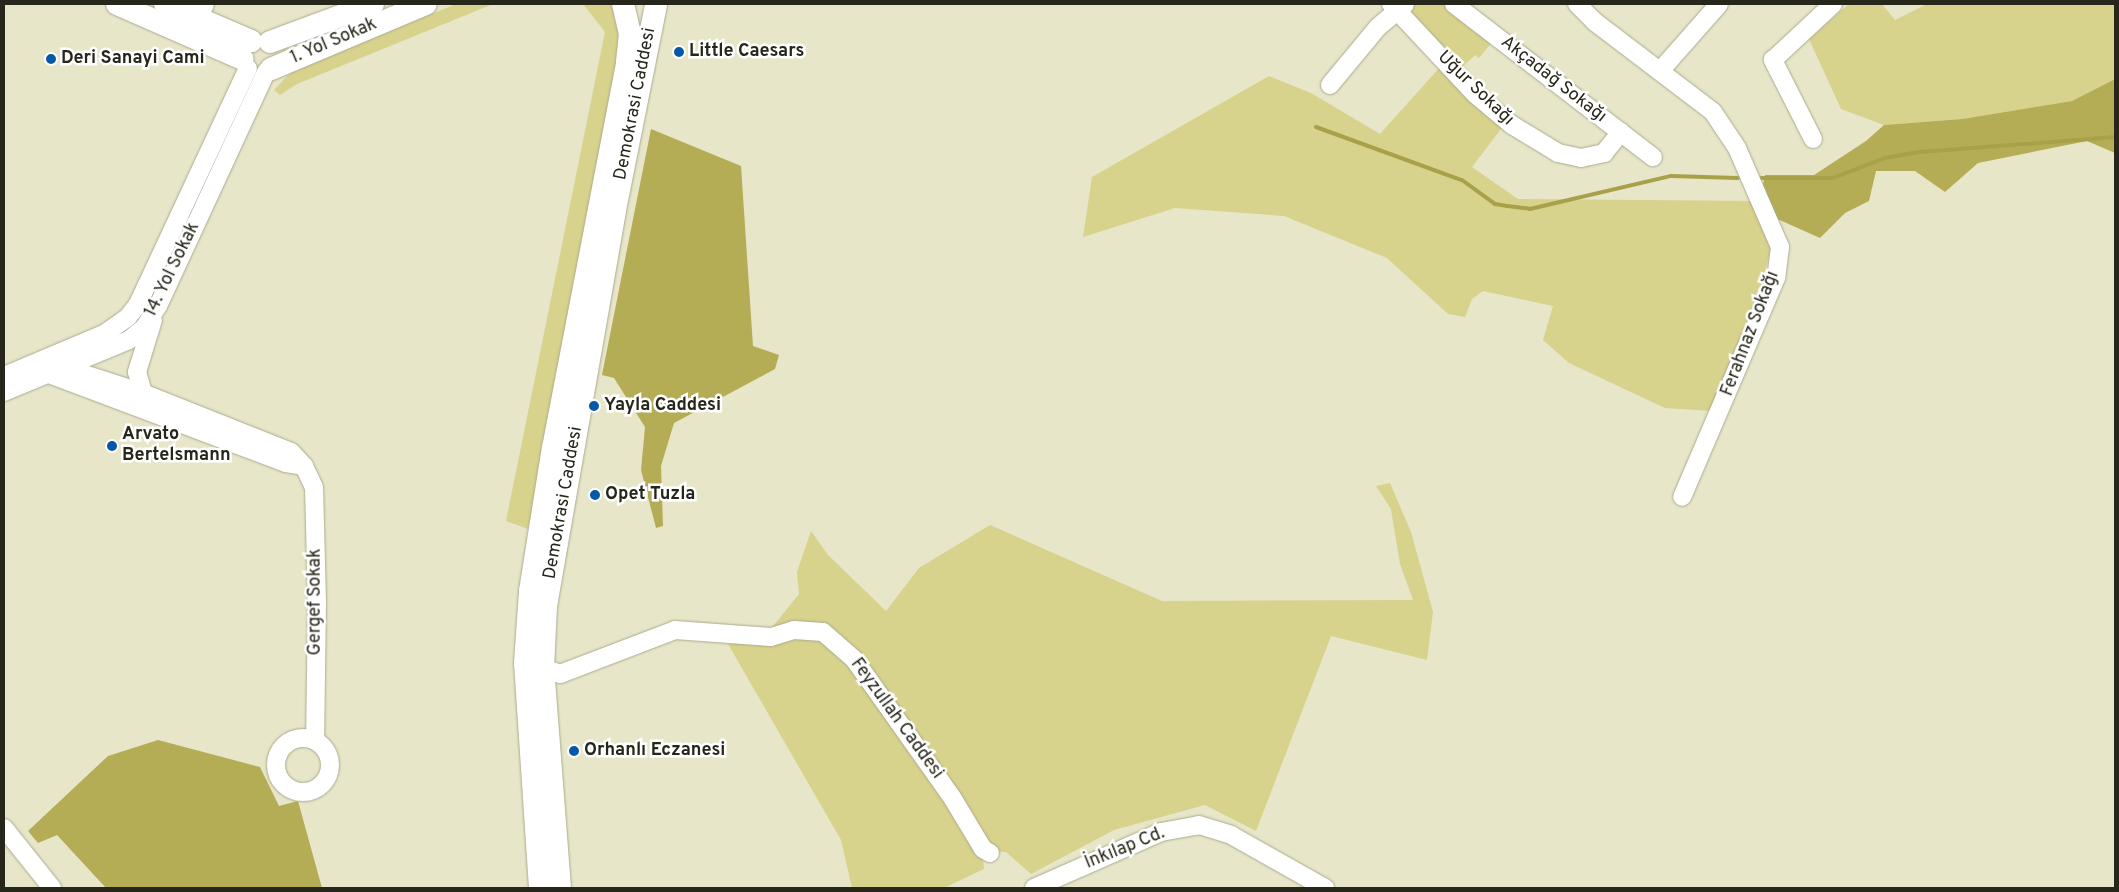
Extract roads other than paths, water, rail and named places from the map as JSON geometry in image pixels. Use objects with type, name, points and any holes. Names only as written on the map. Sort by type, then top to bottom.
[{"type":"main road","points":[[117,4],[258,58]]},
{"type":"main road","points":[[165,4],[202,11],[258,58]]},
{"type":"main road","name":"1. Yol Sokak","points":[[258,58],[373,4]]},
{"type":"main road","name":"1. Yol Sokak","points":[[258,58],[386,12],[426,4]]},
{"type":"main road","name":"Demokrasi Caddesi","points":[[540,888],[525,663],[530,592],[548,475],[627,62],[630,34],[623,4]]},
{"type":"main road","name":"Demokrasi Caddesi","points":[[560,888],[543,668],[546,606],[557,533],[615,210],[656,4]]},
{"type":"street","name":"Akçadağ Sokağı","points":[[1454,4],[1652,157]]},
{"type":"street","name":"Ferahnaz Sokağı","points":[[1577,4],[1595,22],[1660,71],[1718,119],[1737,148],[1780,247],[1776,278],[1682,497]]},
{"type":"street","points":[[1660,71],[1719,4]]},
{"type":"street","points":[[1813,139],[1774,60],[1833,4]]},
{"type":"street","name":"Uğur Sokağı","points":[[1398,6],[1475,94],[1512,125],[1558,153],[1581,158],[1604,153],[1621,132]]},
{"type":"street","points":[[1330,85],[1398,6]]},
{"type":"street","name":"14. Yol Sokak","points":[[66,367],[129,340],[144,328],[158,306],[258,58]]},
{"type":"street","name":"14. Yol Sokak","points":[[4,392],[117,327],[138,304],[258,58]]},
{"type":"street","points":[[144,393],[138,380],[138,362],[158,306]]},
{"type":"street","name":"Gergef Sokak","points":[[47,368],[66,367],[144,393],[291,452],[304,466],[314,487],[317,603],[315,741]]},
{"type":"street","name":"14. Yol Sokak","points":[[4,376],[47,368]]},
{"type":"street","points":[[47,368],[286,463],[304,466]]},
{"type":"street","name":"Feyzullah Caddesi","points":[[543,668],[560,674],[675,630],[771,637],[794,630],[823,632],[854,659],[953,799],[983,849],[990,853]]},
{"type":"street","name":"İnkılap Cd.","points":[[1034,888],[1161,832],[1199,825],[1231,835],[1325,888]]},
{"type":"street","points":[[4,828],[52,888]]},
{"type":"waterway","points":[[1316,127],[1462,180],[1495,204],[1530,209],[1671,176],[1738,178]]},
{"type":"waterway","points":[[1761,178],[1833,178],[1885,158],[1920,152],[2115,137]]},
{"type":"place","name":"Little Caesars","points":[[679,52]]},
{"type":"place","name":"Deri Sanayi Cami","points":[[51,59]]},
{"type":"place","name":"Yayla Caddesi","points":[[594,406]]},
{"type":"place","name":"Arvato Bertelsmann","points":[[112,446]]},
{"type":"place","name":"Opet Tuzla","points":[[595,495]]},
{"type":"place","name":"Orhanlı Eczanesi","points":[[574,751]]}]
